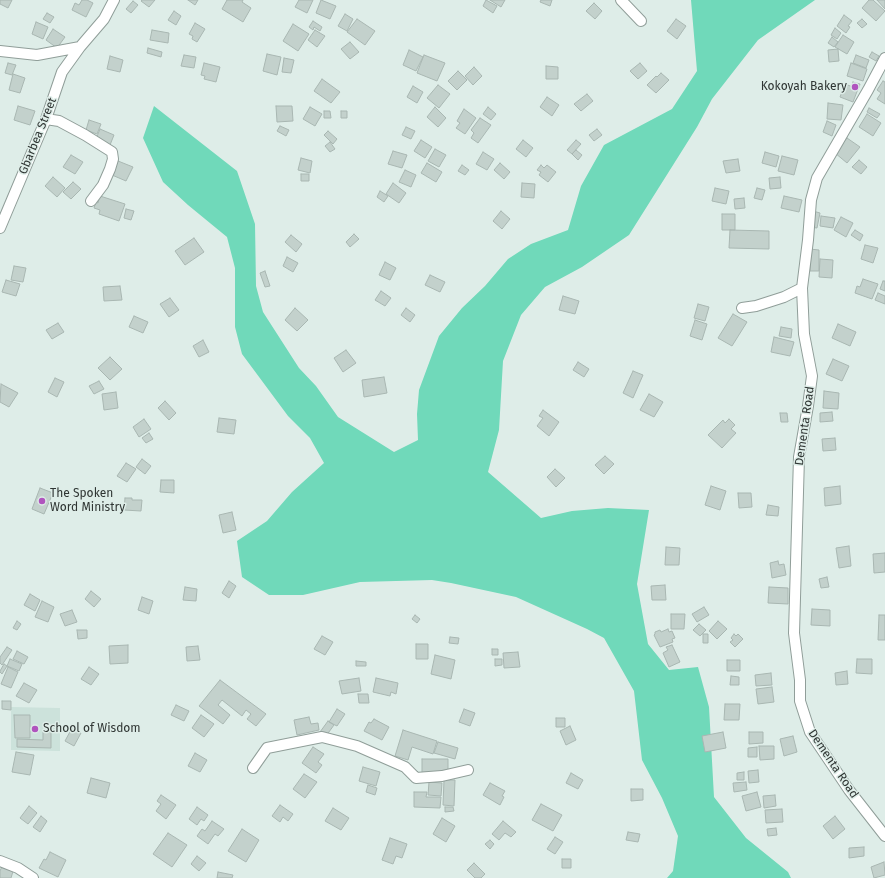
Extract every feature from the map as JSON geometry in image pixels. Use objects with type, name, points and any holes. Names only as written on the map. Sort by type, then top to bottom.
[{"type":"street","name":"Gbarbea Street","points":[[0,228],[46,119],[62,72],[80,47],[104,19],[114,0]]},
{"type":"street","points":[[621,0],[641,21]]},
{"type":"street","points":[[0,51],[37,55],[80,47]]},
{"type":"street","name":"Dementa Road","points":[[885,58],[817,178],[811,200],[802,288],[804,334],[812,376],[799,457],[794,633],[800,680],[800,701],[810,732],[849,790],[885,836]]},
{"type":"street","points":[[46,119],[59,121],[112,152],[113,158],[110,169],[103,185],[91,201]]},
{"type":"street","points":[[742,308],[756,306],[784,297],[802,288]]},
{"type":"street","points":[[253,768],[267,748],[322,737],[357,746],[405,767],[416,778],[442,776],[468,770]]},
{"type":"street","points":[[0,861],[18,868],[34,878]]},
{"type":"shaded area","name":"School of Wisdom","points":[[11,707],[60,708],[60,751],[11,750]]},
{"type":"green space","points":[[691,0],[815,0],[758,40],[712,99],[697,127],[629,235],[582,267],[545,287],[521,315],[503,361],[499,430],[488,472],[541,518],[572,511],[608,508],[649,510],[637,584],[648,644],[669,670],[698,667],[709,707],[714,797],[746,838],[788,872],[791,878],[667,878],[673,871],[678,836],[662,798],[642,760],[634,691],[604,638],[516,597],[451,583],[432,580],[360,582],[303,595],[269,595],[242,577],[237,541],[267,521],[292,492],[324,463],[310,438],[288,416],[242,354],[235,327],[235,268],[227,237],[163,182],[143,138],[154,106],[237,171],[255,224],[256,286],[263,312],[299,368],[316,386],[338,417],[394,452],[418,440],[417,414],[419,390],[439,336],[462,308],[485,286],[508,259],[531,244],[568,230],[581,186],[604,145],[672,109],[697,71]]},
{"type":"building","points":[[0,0],[12,0],[8,8],[0,4]]},
{"type":"building","points":[[82,0],[87,0],[93,3],[86,17],[72,10],[75,3],[79,5]]},
{"type":"building","points":[[155,0],[149,7],[141,1]]},
{"type":"building","points":[[188,0],[198,0],[195,5]]},
{"type":"building","points":[[227,0],[243,0],[242,2],[251,8],[243,22],[222,9]]},
{"type":"building","points":[[299,0],[313,0],[307,13],[295,7]]},
{"type":"building","points":[[321,0],[336,6],[330,19],[316,13]]},
{"type":"building","points":[[486,0],[497,6],[493,13],[483,6]]},
{"type":"building","points":[[490,0],[505,0],[501,7]]},
{"type":"building","points":[[541,0],[552,0],[550,6],[540,2]]},
{"type":"building","points":[[869,0],[873,0],[885,11],[876,21],[862,8]]},
{"type":"building","points":[[877,0],[885,0],[885,9]]},
{"type":"building","points":[[133,1],[138,5],[131,13],[126,9]]},
{"type":"building","points":[[594,3],[602,11],[595,19],[586,11]]},
{"type":"building","points":[[174,11],[181,16],[176,25],[168,20]]},
{"type":"building","points":[[47,13],[54,17],[50,23],[43,19]]},
{"type":"building","points":[[345,14],[353,19],[347,31],[338,26]]},
{"type":"building","points":[[844,15],[852,21],[848,26],[850,27],[846,33],[837,26]]},
{"type":"building","points":[[357,19],[375,31],[365,45],[347,32]]},
{"type":"building","points":[[676,19],[686,26],[677,39],[667,31]]},
{"type":"building","points":[[862,19],[867,24],[862,28],[857,23]]},
{"type":"building","points":[[313,21],[322,27],[320,31],[314,27],[313,30],[309,27]]},
{"type":"building","points":[[36,22],[48,27],[43,39],[32,34]]},
{"type":"building","points":[[195,23],[205,29],[197,42],[192,39],[193,36],[189,34]]},
{"type":"building","points":[[293,24],[309,34],[298,51],[283,41]]},
{"type":"building","points":[[835,28],[841,33],[837,39],[831,35]]},
{"type":"building","points":[[53,29],[65,37],[57,48],[46,40]]},
{"type":"building","points":[[152,30],[169,33],[168,43],[150,40]]},
{"type":"building","points":[[315,30],[325,36],[317,47],[308,40]]},
{"type":"building","points":[[843,35],[854,42],[847,54],[835,47]]},
{"type":"building","points":[[832,37],[838,42],[834,47],[828,43]]},
{"type":"building","points":[[350,42],[359,52],[350,59],[341,49]]},
{"type":"building","points":[[148,48],[162,52],[161,57],[147,53]]},
{"type":"building","points":[[838,49],[839,61],[829,62],[828,50]]},
{"type":"building","points":[[409,50],[423,57],[416,71],[403,65]]},
{"type":"building","points":[[872,52],[879,56],[876,61],[869,57]]},
{"type":"building","points":[[267,54],[281,57],[277,75],[263,71]]},
{"type":"building","points":[[184,55],[196,57],[194,68],[181,66]]},
{"type":"building","points":[[424,55],[445,63],[437,81],[417,73]]},
{"type":"building","points":[[856,55],[869,60],[866,68],[853,63]]},
{"type":"building","points":[[110,56],[123,60],[120,72],[107,69]]},
{"type":"building","points":[[284,58],[294,60],[291,73],[282,72]]},
{"type":"building","points":[[8,63],[16,65],[12,75],[5,73]]},
{"type":"building","points":[[204,63],[220,67],[216,82],[204,79],[205,76],[201,75]]},
{"type":"building","points":[[640,63],[647,71],[638,79],[630,71]]},
{"type":"building","points":[[851,63],[867,69],[863,81],[847,76]]},
{"type":"building","points":[[546,66],[558,67],[558,79],[546,79]]},
{"type":"building","points":[[474,67],[482,76],[473,85],[465,76]]},
{"type":"building","points":[[458,71],[467,80],[457,90],[448,81]]},
{"type":"building","points":[[661,73],[669,80],[656,93],[647,85]]},
{"type":"building","points":[[13,74],[25,78],[20,93],[9,90]]},
{"type":"building","points":[[322,79],[340,92],[331,103],[314,91]]},
{"type":"building","points":[[883,81],[885,82],[885,104],[877,99],[881,93],[877,90]]},
{"type":"building","points":[[853,82],[860,84],[859,88],[852,87]]},
{"type":"building","points":[[845,84],[858,89],[853,102],[840,97]]},
{"type":"building","points":[[438,85],[450,94],[439,108],[427,98]]},
{"type":"building","points":[[413,86],[423,92],[417,103],[407,97]]},
{"type":"building","points":[[587,94],[593,101],[581,111],[574,104]]},
{"type":"building","points":[[547,97],[559,105],[552,116],[540,107]]},
{"type":"building","points":[[828,103],[843,105],[841,120],[827,119]]},
{"type":"building","points":[[18,106],[35,111],[30,125],[14,120]]},
{"type":"building","points":[[276,106],[292,106],[293,121],[277,122]]},
{"type":"building","points":[[310,107],[322,114],[315,126],[303,119]]},
{"type":"building","points":[[435,107],[446,118],[438,127],[427,117]]},
{"type":"building","points":[[488,107],[496,114],[491,120],[483,114]]},
{"type":"building","points":[[869,108],[880,114],[877,118],[867,112]]},
{"type":"building","points":[[464,109],[476,118],[465,134],[456,128],[460,123],[457,121]]},
{"type":"building","points":[[324,111],[330,111],[331,118],[324,118]]},
{"type":"building","points":[[341,111],[347,111],[347,118],[341,118]]},
{"type":"building","points":[[867,114],[881,123],[873,136],[859,127]]},
{"type":"building","points":[[480,118],[491,125],[478,143],[471,138],[474,133],[471,130]]},
{"type":"building","points":[[89,120],[101,124],[97,134],[86,130]]},
{"type":"building","points":[[827,121],[836,125],[832,136],[823,132]]},
{"type":"building","points":[[280,126],[289,130],[286,136],[277,131]]},
{"type":"building","points":[[406,127],[415,131],[411,139],[402,135]]},
{"type":"building","points":[[100,129],[114,135],[110,145],[96,139]]},
{"type":"building","points":[[597,129],[602,135],[594,141],[589,135]]},
{"type":"building","points":[[328,131],[337,139],[333,144],[324,135]]},
{"type":"building","points":[[847,138],[860,147],[847,163],[835,153]]},
{"type":"building","points":[[421,140],[432,147],[425,158],[414,151]]},
{"type":"building","points":[[523,140],[533,148],[526,157],[516,149]]},
{"type":"building","points":[[576,140],[581,144],[572,154],[567,150]]},
{"type":"building","points":[[330,142],[335,149],[330,152],[325,146]]},
{"type":"building","points":[[435,149],[446,155],[439,167],[428,161]]},
{"type":"building","points":[[576,150],[582,155],[578,160],[572,154]]},
{"type":"building","points":[[393,151],[407,155],[402,168],[388,164]]},
{"type":"building","points":[[483,152],[494,159],[487,170],[476,164]]},
{"type":"building","points":[[765,152],[779,156],[776,167],[762,163]]},
{"type":"building","points":[[71,155],[83,162],[75,174],[63,167]]},
{"type":"building","points":[[782,156],[798,160],[794,175],[778,171]]},
{"type":"building","points":[[301,158],[312,161],[310,173],[298,170]]},
{"type":"building","points":[[738,159],[740,171],[726,173],[723,161]]},
{"type":"building","points":[[859,160],[867,167],[861,174],[852,167]]},
{"type":"building","points":[[118,161],[133,167],[126,181],[112,175]]},
{"type":"building","points":[[427,163],[442,172],[436,182],[421,173]]},
{"type":"building","points":[[500,163],[510,172],[504,179],[494,170]]},
{"type":"building","points":[[462,165],[469,170],[465,175],[458,171]]},
{"type":"building","points":[[541,165],[544,168],[547,165],[556,172],[548,182],[539,175],[541,172],[537,170]]},
{"type":"building","points":[[405,170],[416,175],[411,187],[399,182]]},
{"type":"building","points":[[301,174],[309,174],[309,181],[301,181]]},
{"type":"building","points":[[53,177],[65,188],[57,197],[45,186]]},
{"type":"building","points":[[780,177],[781,188],[770,189],[769,178]]},
{"type":"building","points":[[73,182],[81,189],[71,199],[63,192]]},
{"type":"building","points":[[393,183],[406,193],[399,203],[386,194]]},
{"type":"building","points":[[522,183],[535,184],[534,198],[521,197]]},
{"type":"building","points":[[715,188],[729,191],[726,204],[712,201]]},
{"type":"building","points":[[757,188],[765,190],[762,200],[754,198]]},
{"type":"building","points":[[380,191],[388,196],[384,202],[377,197]]},
{"type":"building","points":[[100,196],[125,204],[119,221],[99,214],[100,210],[94,208],[96,202],[98,203]]},
{"type":"building","points":[[784,196],[802,200],[799,212],[781,208]]},
{"type":"building","points":[[744,198],[745,208],[735,209],[734,199]]},
{"type":"building","points":[[126,209],[134,211],[131,220],[124,218]]},
{"type":"building","points":[[501,211],[510,219],[502,229],[493,221]]},
{"type":"building","points":[[813,211],[820,213],[817,228],[810,227]]},
{"type":"building","points":[[722,214],[735,214],[735,230],[722,230]]},
{"type":"building","points":[[821,216],[835,218],[833,228],[820,226]]},
{"type":"building","points":[[841,217],[853,223],[846,237],[834,230]]},
{"type":"building","points":[[730,230],[769,231],[769,249],[729,248]]},
{"type":"building","points":[[855,230],[863,235],[860,241],[851,235]]},
{"type":"building","points":[[354,234],[359,239],[350,247],[346,242]]},
{"type":"building","points":[[291,235],[302,244],[296,252],[285,242]]},
{"type":"building","points":[[194,238],[204,252],[185,265],[175,251]]},
{"type":"building","points":[[865,245],[878,248],[873,263],[861,259]]},
{"type":"building","points":[[810,249],[819,250],[819,271],[810,271]]},
{"type":"building","points":[[287,257],[298,263],[293,272],[283,266]]},
{"type":"building","points":[[820,259],[833,260],[832,278],[819,277]]},
{"type":"building","points":[[385,262],[396,268],[390,280],[379,275]]},
{"type":"building","points":[[14,266],[26,268],[23,282],[11,280]]},
{"type":"building","points":[[265,271],[270,286],[265,287],[260,273]]},
{"type":"building","points":[[430,275],[445,282],[440,292],[425,285]]},
{"type":"building","points":[[863,279],[878,284],[872,299],[855,293],[857,286],[860,287]]},
{"type":"building","points":[[6,280],[20,284],[16,296],[2,292]]},
{"type":"building","points":[[883,281],[885,281],[885,291],[880,289]]},
{"type":"building","points":[[120,286],[122,300],[104,301],[103,287]]},
{"type":"building","points":[[381,291],[391,298],[385,306],[375,300]]},
{"type":"building","points":[[878,293],[885,296],[885,304],[875,300]]},
{"type":"building","points":[[563,296],[579,301],[575,314],[559,310]]},
{"type":"building","points":[[170,298],[179,310],[169,317],[160,304]]},
{"type":"building","points":[[698,304],[709,307],[705,321],[694,318]]},
{"type":"building","points":[[295,308],[308,320],[297,331],[285,320]]},
{"type":"building","points":[[406,308],[415,315],[410,322],[401,315]]},
{"type":"building","points":[[733,314],[747,322],[732,346],[718,338]]},
{"type":"building","points":[[134,316],[148,322],[143,333],[129,327]]},
{"type":"building","points":[[695,320],[707,324],[702,340],[690,336]]},
{"type":"building","points":[[58,323],[64,332],[52,339],[46,330]]},
{"type":"building","points":[[838,324],[856,332],[850,346],[832,338]]},
{"type":"building","points":[[781,327],[792,329],[791,338],[779,336]]},
{"type":"building","points":[[774,337],[794,342],[790,356],[771,352]]},
{"type":"building","points":[[203,340],[209,352],[199,357],[193,346]]},
{"type":"building","points":[[346,350],[356,363],[343,372],[334,358]]},
{"type":"building","points":[[110,357],[122,369],[110,380],[98,368]]},
{"type":"building","points":[[833,359],[849,366],[842,381],[826,374]]},
{"type":"building","points":[[578,362],[589,369],[584,377],[573,370]]},
{"type":"building","points":[[633,371],[643,375],[633,398],[623,393]]},
{"type":"building","points":[[384,377],[387,393],[364,397],[362,380]]},
{"type":"building","points":[[55,378],[64,382],[57,397],[48,392]]},
{"type":"building","points":[[99,381],[104,389],[94,394],[89,386]]},
{"type":"building","points":[[1,384],[18,393],[9,407],[0,402]]},
{"type":"building","points":[[824,391],[839,393],[838,409],[823,408]]},
{"type":"building","points":[[116,392],[118,408],[104,410],[102,394]]},
{"type":"building","points":[[649,394],[663,402],[654,417],[640,410]]},
{"type":"building","points":[[165,401],[176,413],[169,420],[158,408]]},
{"type":"building","points":[[543,410],[559,422],[549,436],[537,426],[543,418],[539,416]]},
{"type":"building","points":[[832,412],[833,421],[820,422],[820,413]]},
{"type":"building","points":[[780,413],[787,413],[788,422],[781,422]]},
{"type":"building","points":[[219,418],[236,420],[234,434],[217,432]]},
{"type":"building","points":[[144,419],[151,429],[139,437],[133,427]]},
{"type":"building","points":[[729,419],[735,425],[731,429],[736,433],[722,448],[708,435],[723,420],[725,423]]},
{"type":"building","points":[[149,433],[153,439],[146,443],[142,438]]},
{"type":"building","points":[[835,438],[836,450],[823,451],[822,439]]},
{"type":"building","points":[[605,456],[614,464],[604,474],[595,465]]},
{"type":"building","points":[[142,459],[151,466],[145,474],[136,467]]},
{"type":"building","points":[[126,463],[136,469],[127,482],[117,476]]},
{"type":"building","points":[[555,469],[565,478],[556,487],[547,477]]},
{"type":"building","points":[[161,480],[174,480],[174,493],[160,492]]},
{"type":"building","points":[[711,486],[726,491],[720,510],[705,505]]},
{"type":"building","points":[[840,486],[841,504],[825,506],[824,488]]},
{"type":"building","name":"The Spoken Word Ministry","points":[[40,488],[53,493],[44,514],[32,509]]},
{"type":"building","points":[[738,493],[751,493],[752,507],[739,508]]},
{"type":"building","points":[[125,498],[142,500],[141,511],[124,510]]},
{"type":"building","points":[[768,505],[779,507],[778,516],[766,515]]},
{"type":"building","points":[[232,512],[236,530],[223,533],[219,515]]},
{"type":"building","points":[[849,546],[851,566],[839,568],[836,548]]},
{"type":"building","points":[[666,547],[680,548],[679,565],[665,565]]},
{"type":"building","points":[[885,553],[885,572],[874,573],[873,554]]},
{"type":"building","points":[[778,561],[779,565],[784,564],[786,575],[772,578],[770,563]]},
{"type":"building","points":[[827,577],[829,587],[821,588],[819,579]]},
{"type":"building","points":[[229,581],[236,586],[229,598],[222,593]]},
{"type":"building","points":[[665,585],[666,600],[652,600],[651,586]]},
{"type":"building","points":[[185,587],[197,589],[196,601],[183,600]]},
{"type":"building","points":[[769,587],[788,588],[788,604],[768,603]]},
{"type":"building","points":[[91,591],[101,599],[94,607],[85,599]]},
{"type":"building","points":[[30,594],[40,600],[35,611],[24,605]]},
{"type":"building","points":[[142,597],[153,601],[149,614],[138,610]]},
{"type":"building","points":[[42,601],[54,607],[48,622],[35,617]]},
{"type":"building","points":[[704,607],[709,615],[697,622],[692,614]]},
{"type":"building","points":[[812,609],[830,610],[830,626],[811,625]]},
{"type":"building","points":[[72,610],[77,622],[65,626],[60,614]]},
{"type":"building","points":[[671,614],[685,614],[684,629],[671,629]]},
{"type":"building","points":[[415,615],[420,619],[417,623],[412,619]]},
{"type":"building","points":[[879,615],[885,615],[885,640],[878,640]]},
{"type":"building","points":[[17,621],[21,624],[17,630],[13,628]]},
{"type":"building","points":[[718,621],[727,629],[717,639],[709,631]]},
{"type":"building","points":[[699,624],[706,630],[700,636],[693,630]]},
{"type":"building","points":[[668,629],[669,632],[672,631],[675,638],[672,639],[673,642],[660,647],[654,635],[655,632],[660,630],[661,632]]},
{"type":"building","points":[[77,630],[87,630],[87,638],[78,639]]},
{"type":"building","points":[[703,634],[708,634],[708,643],[703,643]]},
{"type":"building","points":[[734,634],[736,636],[738,634],[743,639],[735,647],[730,642],[733,640],[731,638]]},
{"type":"building","points":[[322,636],[333,642],[325,655],[314,649]]},
{"type":"building","points":[[450,637],[459,638],[458,644],[449,643]]},
{"type":"building","points":[[416,644],[428,644],[428,659],[416,659]]},
{"type":"building","points":[[128,645],[128,663],[110,664],[109,646]]},
{"type":"building","points":[[672,645],[680,662],[669,667],[663,653],[668,650],[666,647]]},
{"type":"building","points":[[198,646],[200,660],[187,661],[186,647]]},
{"type":"building","points":[[7,647],[12,650],[2,665],[0,663],[0,657]]},
{"type":"building","points":[[492,649],[498,649],[498,655],[492,655]]},
{"type":"building","points":[[17,651],[28,657],[24,664],[13,659]]},
{"type":"building","points":[[518,652],[520,667],[504,668],[503,653]]},
{"type":"building","points":[[435,655],[455,660],[451,679],[431,674]]},
{"type":"building","points":[[10,659],[22,664],[19,671],[7,666]]},
{"type":"building","points":[[495,659],[502,659],[502,665],[495,666]]},
{"type":"building","points":[[857,659],[872,659],[872,674],[856,673]]},
{"type":"building","points":[[727,660],[740,660],[740,671],[727,671]]},
{"type":"building","points":[[356,661],[366,662],[366,666],[356,666]]},
{"type":"building","points":[[4,664],[7,666],[2,674],[0,671]]},
{"type":"building","points":[[8,667],[18,672],[11,688],[1,684]]},
{"type":"building","points":[[89,667],[99,674],[91,685],[81,679]]},
{"type":"building","points":[[847,671],[848,684],[836,685],[835,673]]},
{"type":"building","points":[[771,673],[772,685],[756,686],[755,675]]},
{"type":"building","points":[[731,676],[739,677],[739,685],[730,685]]},
{"type":"building","points":[[359,678],[361,691],[342,694],[339,681]]},
{"type":"building","points":[[376,678],[398,683],[396,694],[391,692],[390,696],[373,692]]},
{"type":"building","points":[[220,680],[266,714],[256,726],[247,719],[251,714],[246,710],[242,716],[222,700],[218,705],[230,715],[223,724],[199,706]]},
{"type":"building","points":[[24,683],[37,690],[29,703],[16,696]]},
{"type":"building","points":[[772,687],[774,702],[758,704],[756,689]]},
{"type":"building","points":[[358,694],[368,694],[369,703],[359,703]]},
{"type":"building","points":[[2,701],[11,701],[11,710],[2,709]]},
{"type":"building","points":[[725,704],[740,704],[739,720],[724,720]]},
{"type":"building","points":[[176,705],[189,711],[184,721],[171,715]]},
{"type":"building","points":[[337,709],[345,714],[337,726],[329,722]]},
{"type":"building","points":[[464,709],[475,713],[470,726],[459,722]]},
{"type":"building","points":[[14,715],[30,715],[30,738],[15,738]]},
{"type":"building","points":[[201,715],[214,724],[204,737],[192,728]]},
{"type":"building","points":[[309,717],[311,724],[318,723],[319,730],[297,735],[294,720]]},
{"type":"building","points":[[556,718],[565,718],[565,727],[556,727]]},
{"type":"building","points":[[374,719],[389,727],[382,740],[364,731],[369,722],[371,723]]},
{"type":"building","points":[[328,721],[334,725],[326,736],[320,732]]},
{"type":"building","points":[[570,726],[576,740],[566,745],[560,731]]},
{"type":"building","points":[[72,728],[81,733],[74,746],[65,741]]},
{"type":"building","points":[[403,730],[437,741],[433,754],[412,747],[408,760],[395,756]]},
{"type":"building","points":[[43,731],[51,731],[51,748],[17,747],[17,739],[43,740]]},
{"type":"building","points":[[723,732],[726,748],[705,752],[702,736]]},
{"type":"building","points":[[749,732],[763,732],[763,743],[749,744]]},
{"type":"building","points":[[793,736],[797,752],[784,756],[780,739]]},
{"type":"building","points":[[438,742],[458,748],[455,759],[434,753]]},
{"type":"building","points":[[759,746],[774,746],[774,759],[760,760]]},
{"type":"building","points":[[313,747],[324,754],[318,762],[322,765],[316,773],[302,763]]},
{"type":"building","points":[[757,747],[757,757],[748,757],[748,748]]},
{"type":"building","points":[[16,752],[34,755],[30,775],[12,772]]},
{"type":"building","points":[[195,753],[207,760],[200,772],[188,766]]},
{"type":"building","points":[[422,759],[448,759],[448,774],[422,774]]},
{"type":"building","points":[[363,767],[380,772],[376,786],[359,781]]},
{"type":"building","points":[[758,770],[759,782],[749,783],[748,771]]},
{"type":"building","points":[[744,772],[744,780],[737,780],[737,773]]},
{"type":"building","points":[[571,773],[583,780],[578,789],[566,783]]},
{"type":"building","points":[[304,774],[317,782],[305,798],[293,789]]},
{"type":"building","points":[[91,778],[110,783],[106,798],[87,793]]},
{"type":"building","points":[[444,780],[455,780],[454,806],[443,805]]},
{"type":"building","points":[[429,782],[442,783],[441,796],[428,795]]},
{"type":"building","points":[[746,782],[747,790],[734,792],[733,783]]},
{"type":"building","points":[[490,783],[505,791],[500,805],[483,795]]},
{"type":"building","points":[[368,785],[377,788],[375,795],[366,792]]},
{"type":"building","points":[[631,789],[643,789],[643,800],[631,801]]},
{"type":"building","points":[[414,792],[427,792],[426,797],[441,797],[440,808],[414,807]]},
{"type":"building","points":[[757,792],[761,807],[746,811],[742,796]]},
{"type":"building","points":[[161,795],[176,805],[166,819],[156,811],[161,804],[157,801]]},
{"type":"building","points":[[775,795],[776,806],[764,808],[763,796]]},
{"type":"building","points":[[541,804],[562,815],[553,831],[532,820]]},
{"type":"building","points":[[280,805],[293,814],[288,821],[283,817],[280,822],[272,816]]},
{"type":"building","points":[[29,806],[37,813],[28,824],[20,818]]},
{"type":"building","points":[[197,807],[208,815],[204,821],[201,819],[197,825],[189,819]]},
{"type":"building","points":[[445,807],[453,807],[454,811],[445,812]]},
{"type":"building","points":[[333,808],[349,818],[341,830],[325,821]]},
{"type":"building","points":[[782,809],[783,822],[766,823],[765,810]]},
{"type":"building","points":[[41,816],[47,821],[40,832],[33,827]]},
{"type":"building","points":[[835,816],[845,829],[833,839],[823,826]]},
{"type":"building","points":[[442,818],[455,826],[446,842],[433,834]]},
{"type":"building","points":[[212,821],[224,829],[218,836],[215,834],[208,844],[197,836],[202,829],[205,831]]},
{"type":"building","points":[[503,821],[516,832],[511,837],[505,833],[499,840],[492,834]]},
{"type":"building","points":[[776,828],[777,835],[768,836],[767,829]]},
{"type":"building","points":[[242,829],[259,840],[246,862],[228,851]]},
{"type":"building","points":[[628,832],[640,834],[638,842],[626,840]]},
{"type":"building","points":[[168,833],[187,845],[172,867],[153,854]]},
{"type":"building","points":[[555,837],[563,842],[555,854],[547,849]]},
{"type":"building","points":[[390,838],[407,844],[402,858],[396,856],[393,864],[382,860]]},
{"type":"building","points":[[490,840],[494,844],[490,849],[485,844]]},
{"type":"building","points":[[864,847],[864,856],[849,858],[849,848]]},
{"type":"building","points":[[50,852],[66,860],[58,877],[39,868],[44,859],[46,860]]},
{"type":"building","points":[[197,856],[206,863],[199,871],[191,864]]},
{"type":"building","points":[[562,859],[571,859],[571,868],[562,868]]},
{"type":"building","points":[[884,862],[885,875],[874,878],[871,867]]},
{"type":"building","points":[[474,863],[485,874],[481,878],[475,878],[467,870]]},
{"type":"building","points":[[3,864],[14,868],[11,878],[0,878],[0,871]]},
{"type":"building","points":[[218,872],[233,875],[232,878],[217,878]]},
{"type":"place","name":"Kokoyah Bakery","points":[[855,87]]},
{"type":"place","name":"The Spoken Word Ministry","points":[[42,501]]},
{"type":"place","name":"School of Wisdom","points":[[35,729]]}]
